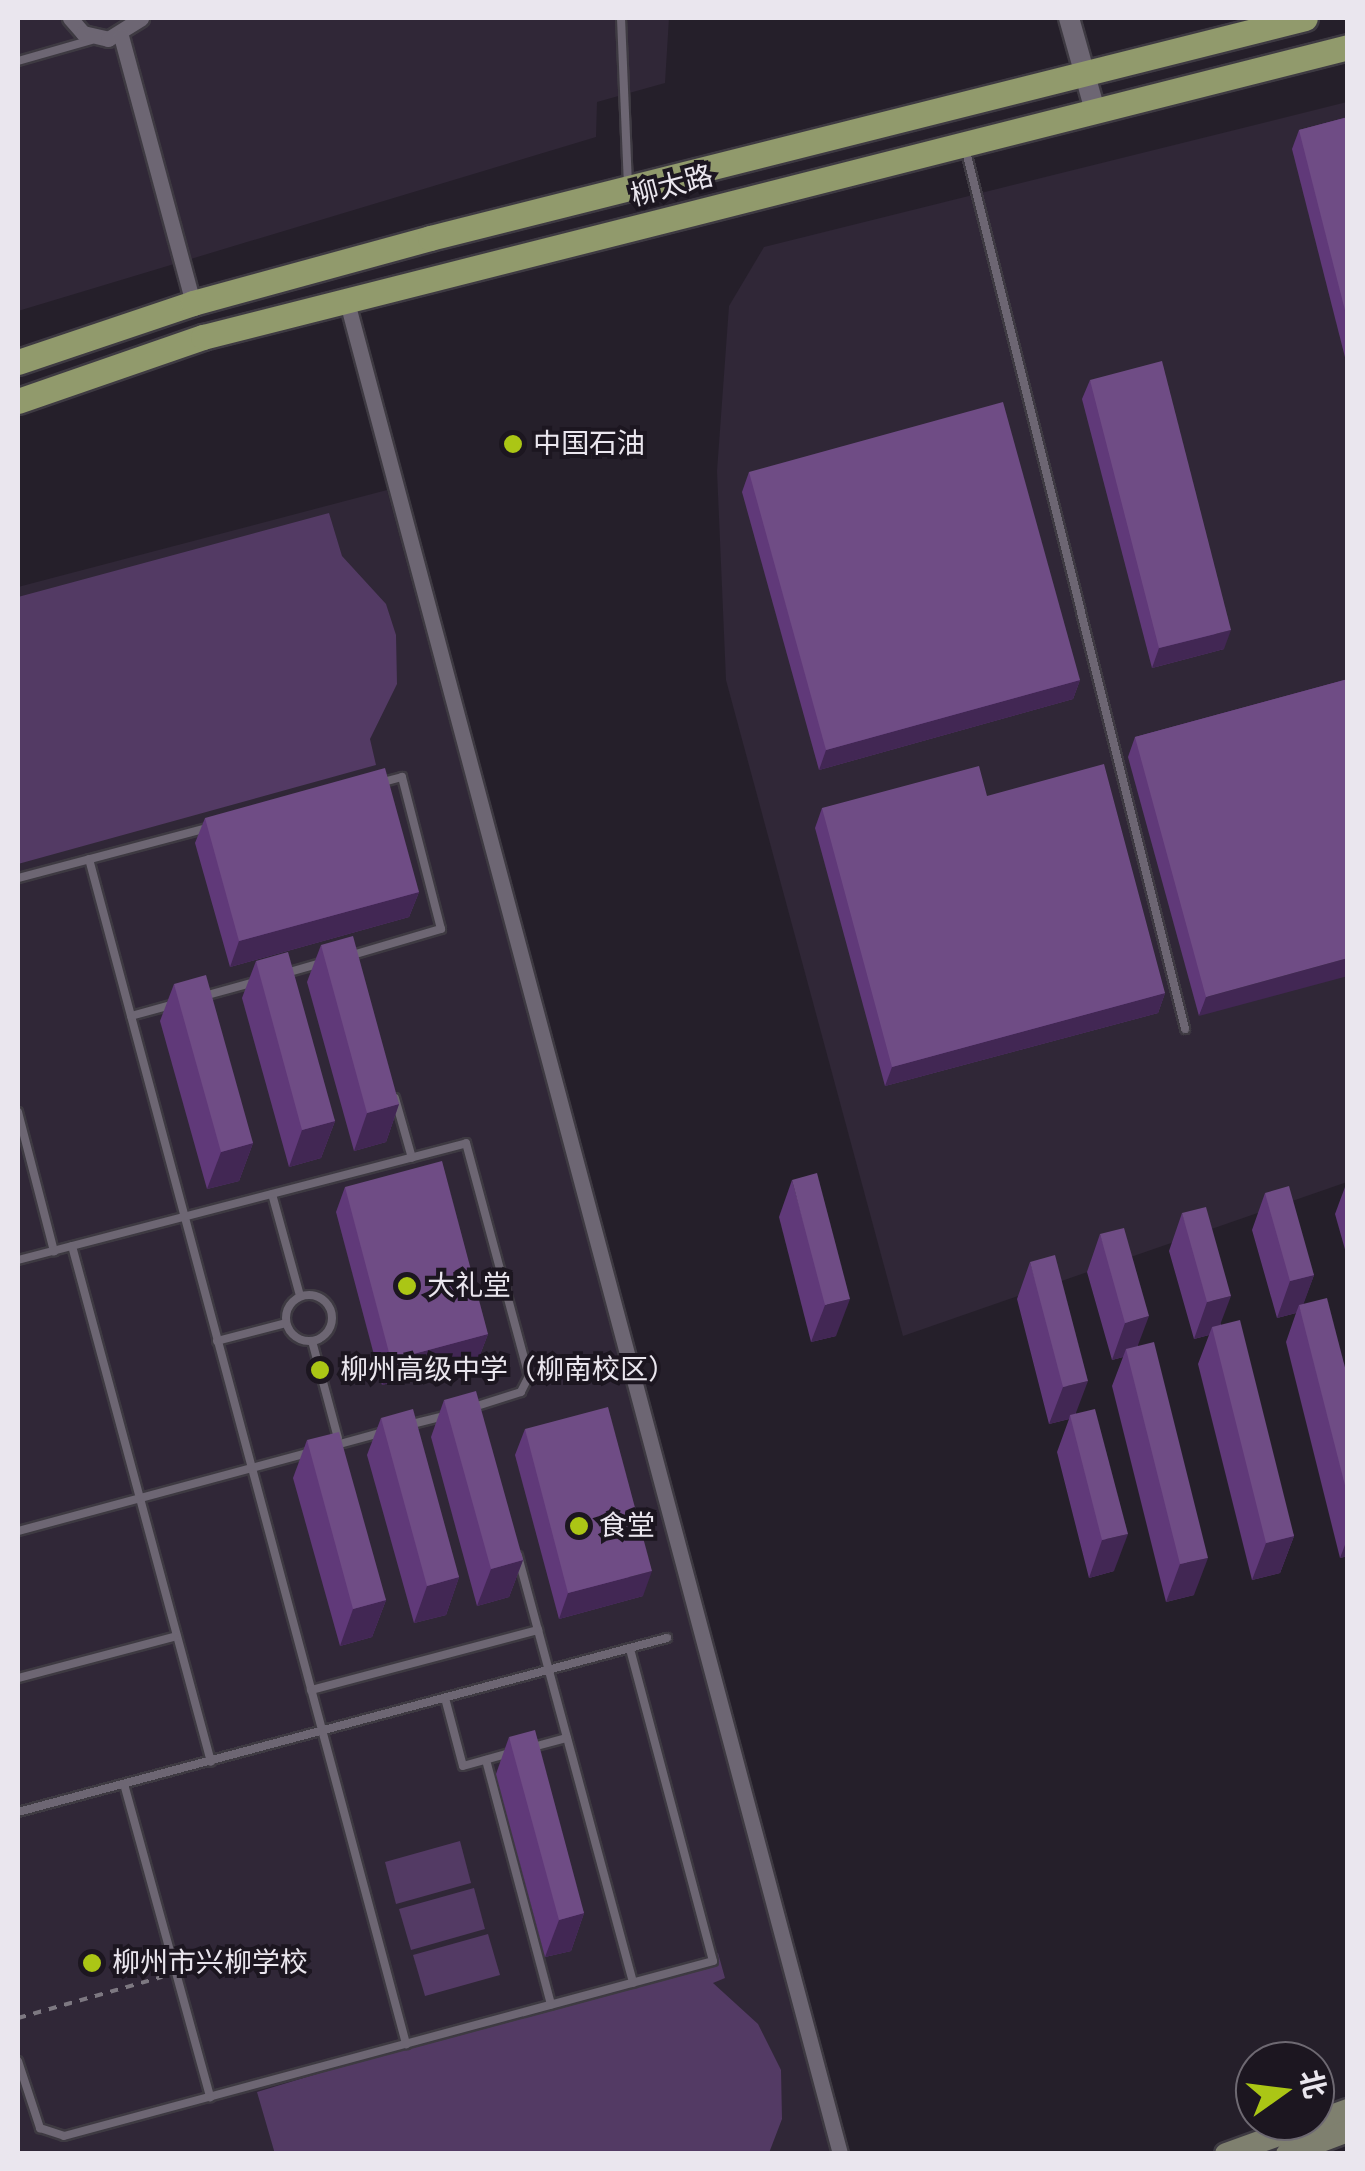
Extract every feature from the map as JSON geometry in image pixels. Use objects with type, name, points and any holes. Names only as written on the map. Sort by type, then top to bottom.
[{"type":"main road","name":"柳太路","points":[[18,362],[193,303],[1084,70],[1306,18]]},
{"type":"main road","name":"柳太路","points":[[18,401],[204,338],[1094,107],[1348,47]]},
{"type":"main road","points":[[1226,2154],[1348,2110]]},
{"type":"main road","points":[[1287,2154],[1348,2132]]},
{"type":"street","points":[[70,18],[95,38],[121,36],[141,18]]},
{"type":"street","points":[[1069,18],[1094,107]]},
{"type":"street","points":[[121,36],[193,303]]},
{"type":"street","points":[[348,302],[840,2154]]},
{"type":"lane","points":[[621,18],[628,187]]},
{"type":"lane","points":[[18,61],[95,38]]},
{"type":"lane","points":[[963,141],[1186,1030]]},
{"type":"lane","points":[[281,974],[441,929],[402,777],[365,786]]},
{"type":"lane","points":[[18,878],[218,825]]},
{"type":"lane","points":[[89,859],[406,2044]]},
{"type":"lane","points":[[356,954],[361,972]]},
{"type":"lane","points":[[131,1016],[262,980]]},
{"type":"lane","points":[[392,1084],[412,1158]]},
{"type":"lane","points":[[18,1112],[54,1250]]},
{"type":"lane","points":[[18,1260],[466,1143],[530,1376],[521,1392],[478,1406],[18,1531]]},
{"type":"lane","points":[[272,1194],[300,1296]]},
{"type":"lane","points":[[72,1246],[211,1762]]},
{"type":"lane","points":[[300,1296],[317,1296],[332,1313],[326,1334],[312,1341],[297,1338],[286,1324],[289,1304],[300,1296]]},
{"type":"lane","points":[[217,1341],[286,1324]]},
{"type":"lane","points":[[312,1341],[340,1444]]},
{"type":"lane","points":[[478,1406],[484,1425]]},
{"type":"lane","points":[[514,1537],[632,1983]]},
{"type":"lane","points":[[311,1690],[538,1630]]},
{"type":"lane","points":[[18,1678],[177,1636]]},
{"type":"lane","points":[[18,1812],[666,1638]]},
{"type":"lane","points":[[18,2061],[31,2114],[48,2136],[210,2097],[713,1961],[630,1648]]},
{"type":"lane","points":[[445,1698],[463,1766],[567,1738]]},
{"type":"lane","points":[[486,1760],[552,2005]]},
{"type":"lane","points":[[124,1784],[210,2097]]},
{"type":"path","points":[[18,2018],[176,1974]]},
{"type":"shaded area","points":[[18,18],[669,18],[665,83],[597,102],[596,137],[18,311]]},
{"type":"shaded area","points":[[1347,102],[1347,1182],[903,1336],[726,680],[717,471],[729,306],[764,247]]},
{"type":"shaded area","name":"柳州高级中学（柳南校区）","points":[[387,490],[833,2153],[18,2154],[18,587]]},
{"type":"shaded area","points":[[329,513],[342,556],[386,604],[396,635],[397,684],[370,739],[376,765],[18,864],[18,597]]},
{"type":"shaded area","points":[[460,1841],[471,1883],[396,1904],[385,1862]]},
{"type":"shaded area","points":[[474,1888],[485,1929],[411,1950],[399,1909]]},
{"type":"shaded area","points":[[488,1934],[500,1975],[425,1996],[413,1955]]},
{"type":"shaded area","points":[[718,1953],[725,1978],[713,1983],[758,2024],[781,2070],[782,2119],[769,2153],[275,2154],[257,2092]]},
{"type":"building","points":[[1348,117],[1348,322],[1299,130]]},
{"type":"building","points":[[1162,361],[1231,630],[1159,648],[1090,380]]},
{"type":"building","points":[[1003,402],[1080,680],[826,750],[749,472]]},
{"type":"building","points":[[1348,679],[1348,958],[1206,997],[1135,737]]},
{"type":"building","points":[[1104,764],[1165,993],[892,1067],[822,808],[979,766],[987,796]]},
{"type":"building","points":[[385,768],[419,892],[239,941],[205,818]]},
{"type":"building","points":[[353,936],[399,1104],[367,1113],[321,945]]},
{"type":"building","points":[[288,952],[335,1121],[302,1130],[256,961]]},
{"type":"building","points":[[206,975],[253,1143],[221,1152],[174,984]]},
{"type":"building","name":"大礼堂","points":[[442,1161],[488,1334],[391,1360],[345,1187]]},
{"type":"building","points":[[817,1173],[850,1299],[825,1305],[792,1180]]},
{"type":"building","points":[[1289,1186],[1314,1275],[1290,1281],[1265,1193]]},
{"type":"building","points":[[1206,1207],[1231,1296],[1207,1302],[1182,1213]]},
{"type":"building","points":[[1124,1228],[1149,1316],[1125,1323],[1100,1234]]},
{"type":"building","points":[[1055,1255],[1088,1381],[1063,1387],[1030,1262]]},
{"type":"building","points":[[1327,1298],[1348,1379],[1348,1497],[1299,1305]]},
{"type":"building","points":[[1240,1320],[1294,1536],[1266,1543],[1212,1327]]},
{"type":"building","points":[[1154,1342],[1208,1558],[1180,1564],[1126,1349]]},
{"type":"building","points":[[476,1391],[523,1560],[491,1569],[444,1400]]},
{"type":"building","name":"食堂","points":[[608,1407],[652,1571],[568,1593],[525,1429]]},
{"type":"building","points":[[413,1409],[459,1577],[427,1586],[381,1418]]},
{"type":"building","points":[[1095,1409],[1128,1534],[1102,1540],[1070,1415]]},
{"type":"building","points":[[339,1432],[386,1600],[353,1609],[307,1440]]},
{"type":"building","points":[[535,1730],[584,1913],[559,1920],[509,1737]]},
{"type":"place","name":"中国石油","points":[[513,444]]},
{"type":"place","name":"大礼堂","points":[[407,1286]]},
{"type":"place","name":"柳州高级中学（柳南校区）","points":[[320,1370]]},
{"type":"place","name":"食堂","points":[[579,1526]]},
{"type":"place","name":"柳州市兴柳学校","points":[[92,1963]]}]
